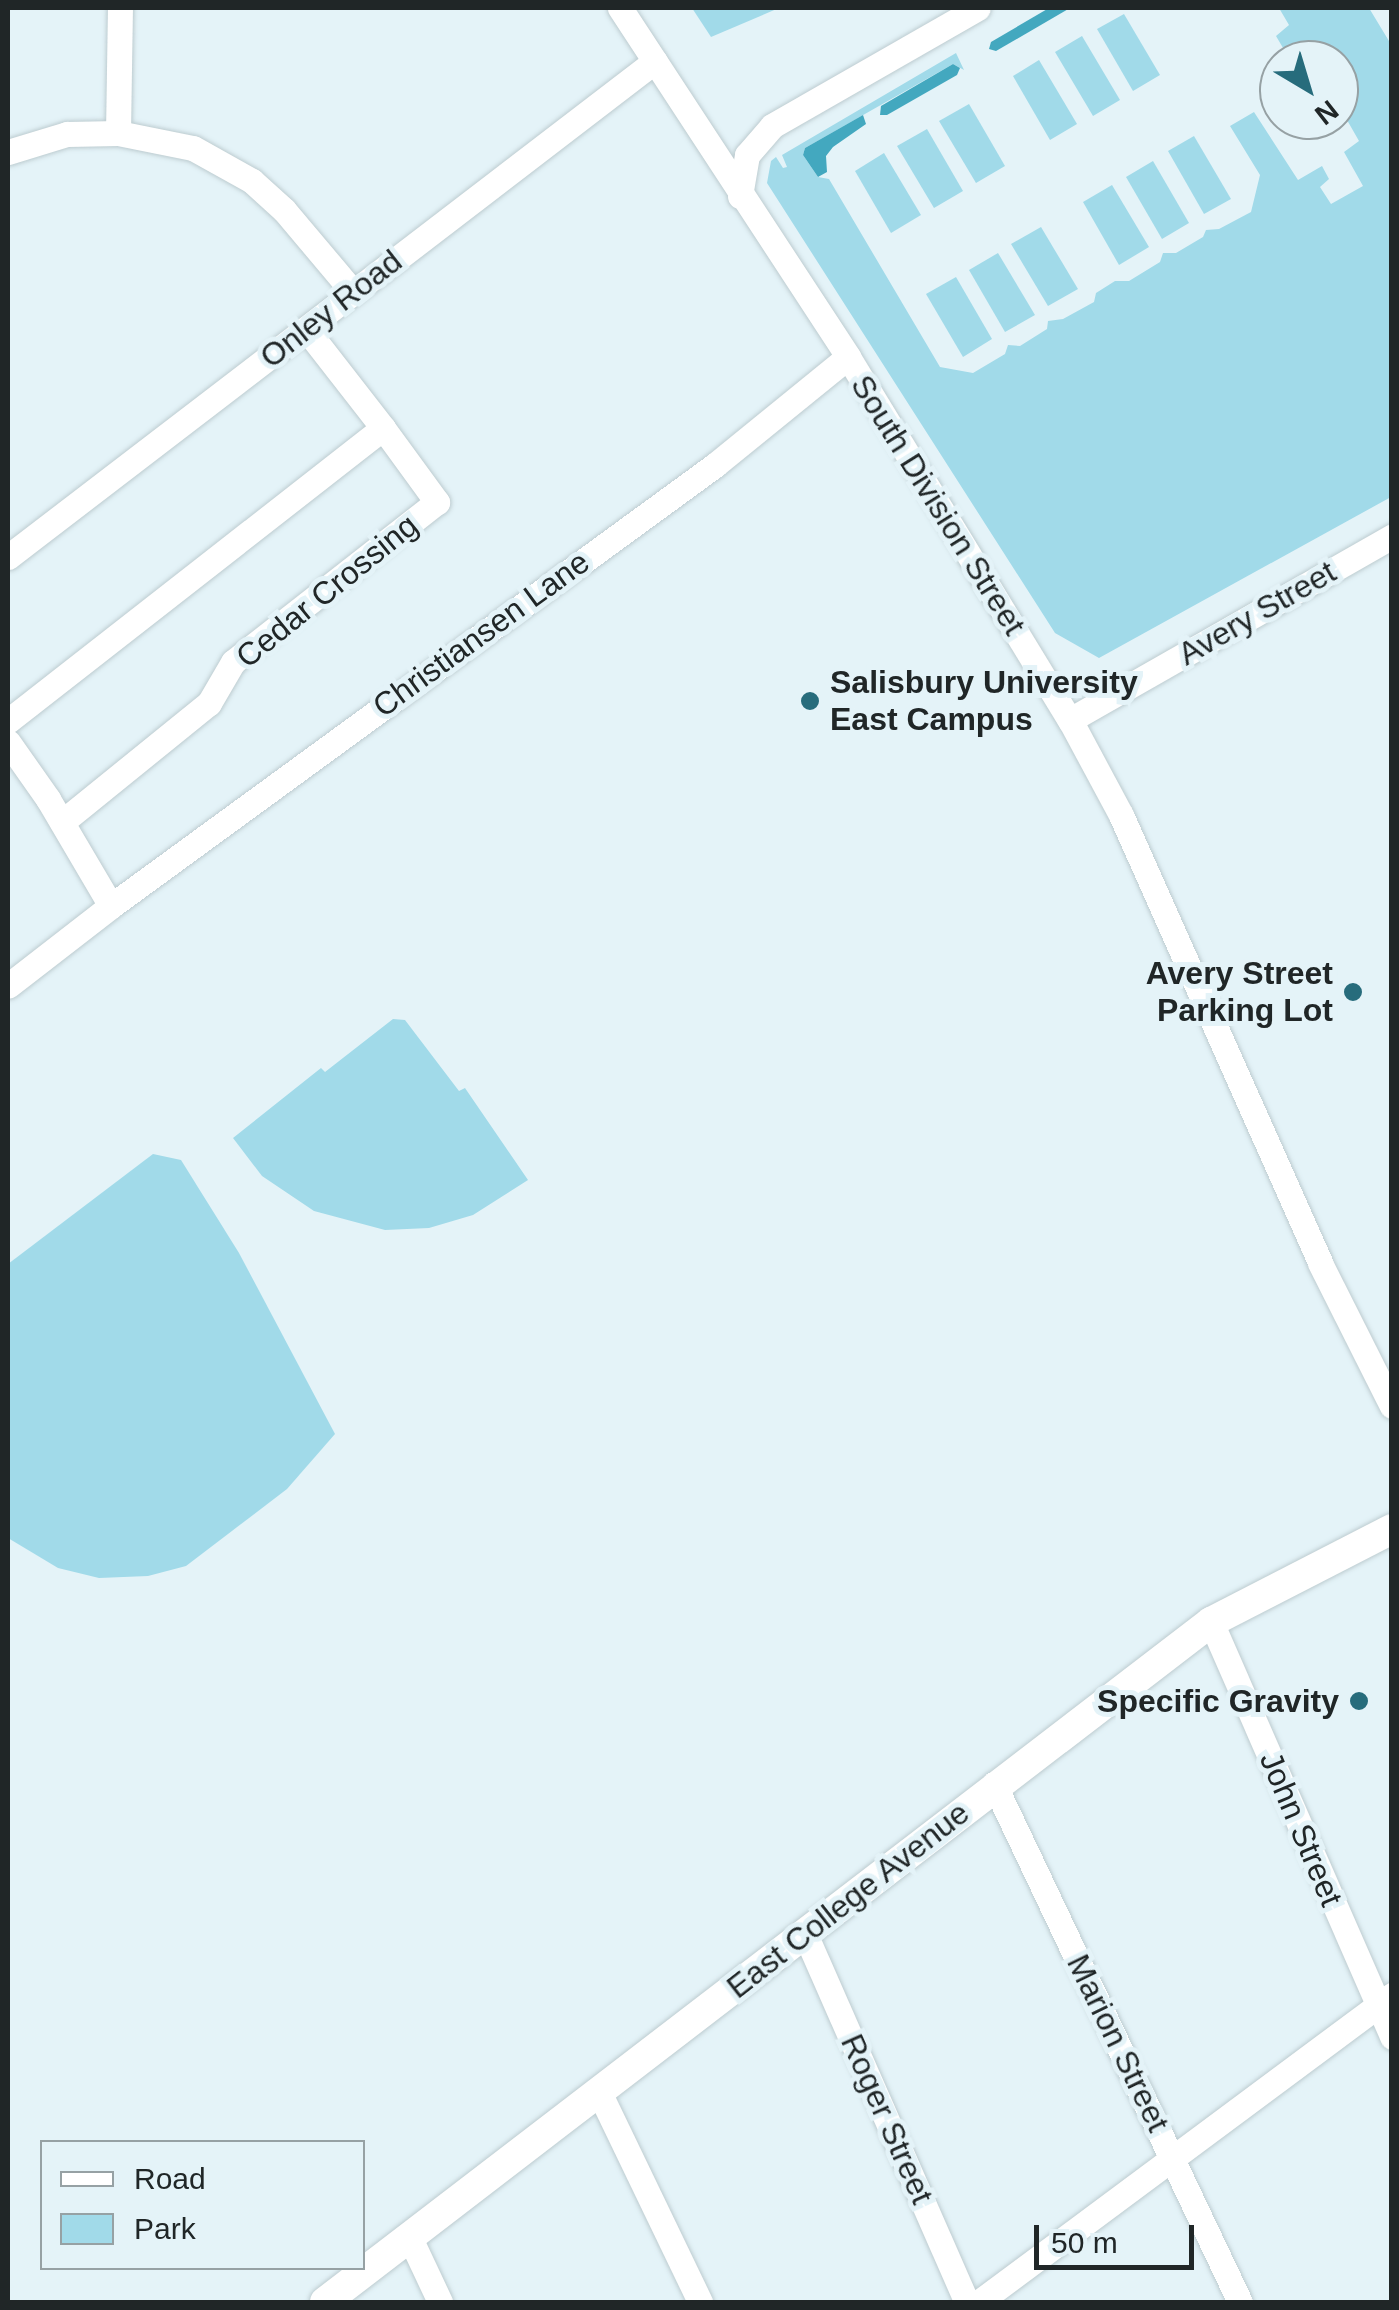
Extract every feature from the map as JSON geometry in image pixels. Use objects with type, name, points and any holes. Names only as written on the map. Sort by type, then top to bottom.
[{"type":"main road","name":"East College Avenue","points":[[325,2302],[806,1936],[994,1784],[1211,1622],[1392,1530]]},
{"type":"street","points":[[118,133],[120,8]]},
{"type":"street","name":"South Division Street","points":[[620,8],[848,357],[1070,720],[1122,815],[1328,1280],[1392,1406]]},
{"type":"street","points":[[740,196],[747,155],[772,126],[978,8]]},
{"type":"street","name":"Onley Road","points":[[8,557],[655,61]]},
{"type":"street","points":[[8,152],[67,134],[118,133],[193,148],[252,181],[284,210],[353,292]]},
{"type":"street","name":"Cedar Crossing","points":[[62,822],[209,703],[233,662],[437,502],[306,329]]},
{"type":"street","name":"Christiansen Lane","points":[[111,906],[715,465],[848,357]]},
{"type":"street","points":[[8,721],[383,428]]},
{"type":"street","name":"Avery Street","points":[[1070,720],[1392,536]]},
{"type":"street","points":[[8,742],[62,822],[111,906],[8,986]]},
{"type":"street","name":"John Street","points":[[1211,1622],[1384,2000],[1392,2036]]},
{"type":"street","name":"Marion Street","points":[[994,1784],[1240,2302]]},
{"type":"street","name":"Roger Street","points":[[806,1936],[967,2302]]},
{"type":"street","points":[[979,2302],[1384,2000]]},
{"type":"street","points":[[600,2094],[700,2302]]},
{"type":"street","points":[[410,2236],[440,2302]]},
{"type":"green space","points":[[692,8],[779,8],[711,37]]},
{"type":"green space","points":[[1279,8],[1369,8],[1392,46],[1391,497],[1099,658],[1055,633],[767,183],[771,161],[776,157],[783,168],[787,167],[782,155],[956,53],[964,70],[953,64],[805,148],[803,155],[818,177],[829,179],[940,367],[973,373],[1005,354],[1008,345],[1020,346],[1047,329],[1048,321],[1063,319],[1094,302],[1096,293],[1115,281],[1129,281],[1160,262],[1163,253],[1176,253],[1203,237],[1206,230],[1219,229],[1251,212],[1260,175],[1230,126],[1254,112],[1259,120],[1259,140],[1272,140],[1298,180],[1322,166],[1329,179],[1320,187],[1331,204],[1363,186],[1344,152],[1359,141],[1359,40],[1278,40],[1276,36],[1289,25]]},
{"type":"green space","points":[[1124,14],[1160,75],[1133,91],[1097,29]]},
{"type":"green space","points":[[1082,36],[1120,100],[1093,116],[1055,52]]},
{"type":"green space","points":[[1039,60],[1077,124],[1050,140],[1013,76]]},
{"type":"green space","points":[[969,104],[1005,166],[976,183],[939,121]]},
{"type":"green space","points":[[927,129],[963,191],[934,208],[897,146]]},
{"type":"green space","points":[[1194,136],[1231,199],[1204,214],[1168,151]]},
{"type":"green space","points":[[884,153],[921,215],[891,233],[855,171]]},
{"type":"green space","points":[[1153,161],[1189,223],[1162,239],[1126,177]]},
{"type":"green space","points":[[1112,185],[1149,247],[1119,265],[1083,202]]},
{"type":"green space","points":[[1041,227],[1078,289],[1048,306],[1011,244]]},
{"type":"green space","points":[[998,253],[1035,315],[1005,332],[969,270]]},
{"type":"green space","points":[[956,277],[992,339],[963,357],[926,294]]},
{"type":"green space","points":[[393,1019],[405,1020],[459,1091],[465,1088],[528,1180],[473,1215],[429,1228],[385,1230],[314,1211],[262,1176],[233,1138],[321,1068],[325,1072]]},
{"type":"green space","points":[[153,1154],[181,1160],[239,1253],[335,1434],[287,1489],[186,1566],[148,1576],[99,1578],[58,1568],[8,1538],[8,1264]]},
{"type":"shaded area","points":[[1049,8],[1070,8],[996,51],[989,49],[991,42]]},
{"type":"shaded area","points":[[953,64],[960,68],[957,75],[887,115],[880,115],[881,106]]},
{"type":"shaded area","points":[[863,115],[866,124],[833,147],[826,156],[827,172],[818,177],[803,155],[805,148]]},
{"type":"place","name":"Salisbury University East Campus","points":[[810,701]]},
{"type":"place","name":"Avery Street Parking Lot","points":[[1353,992]]},
{"type":"place","name":"Specific Gravity","points":[[1359,1701]]}]
